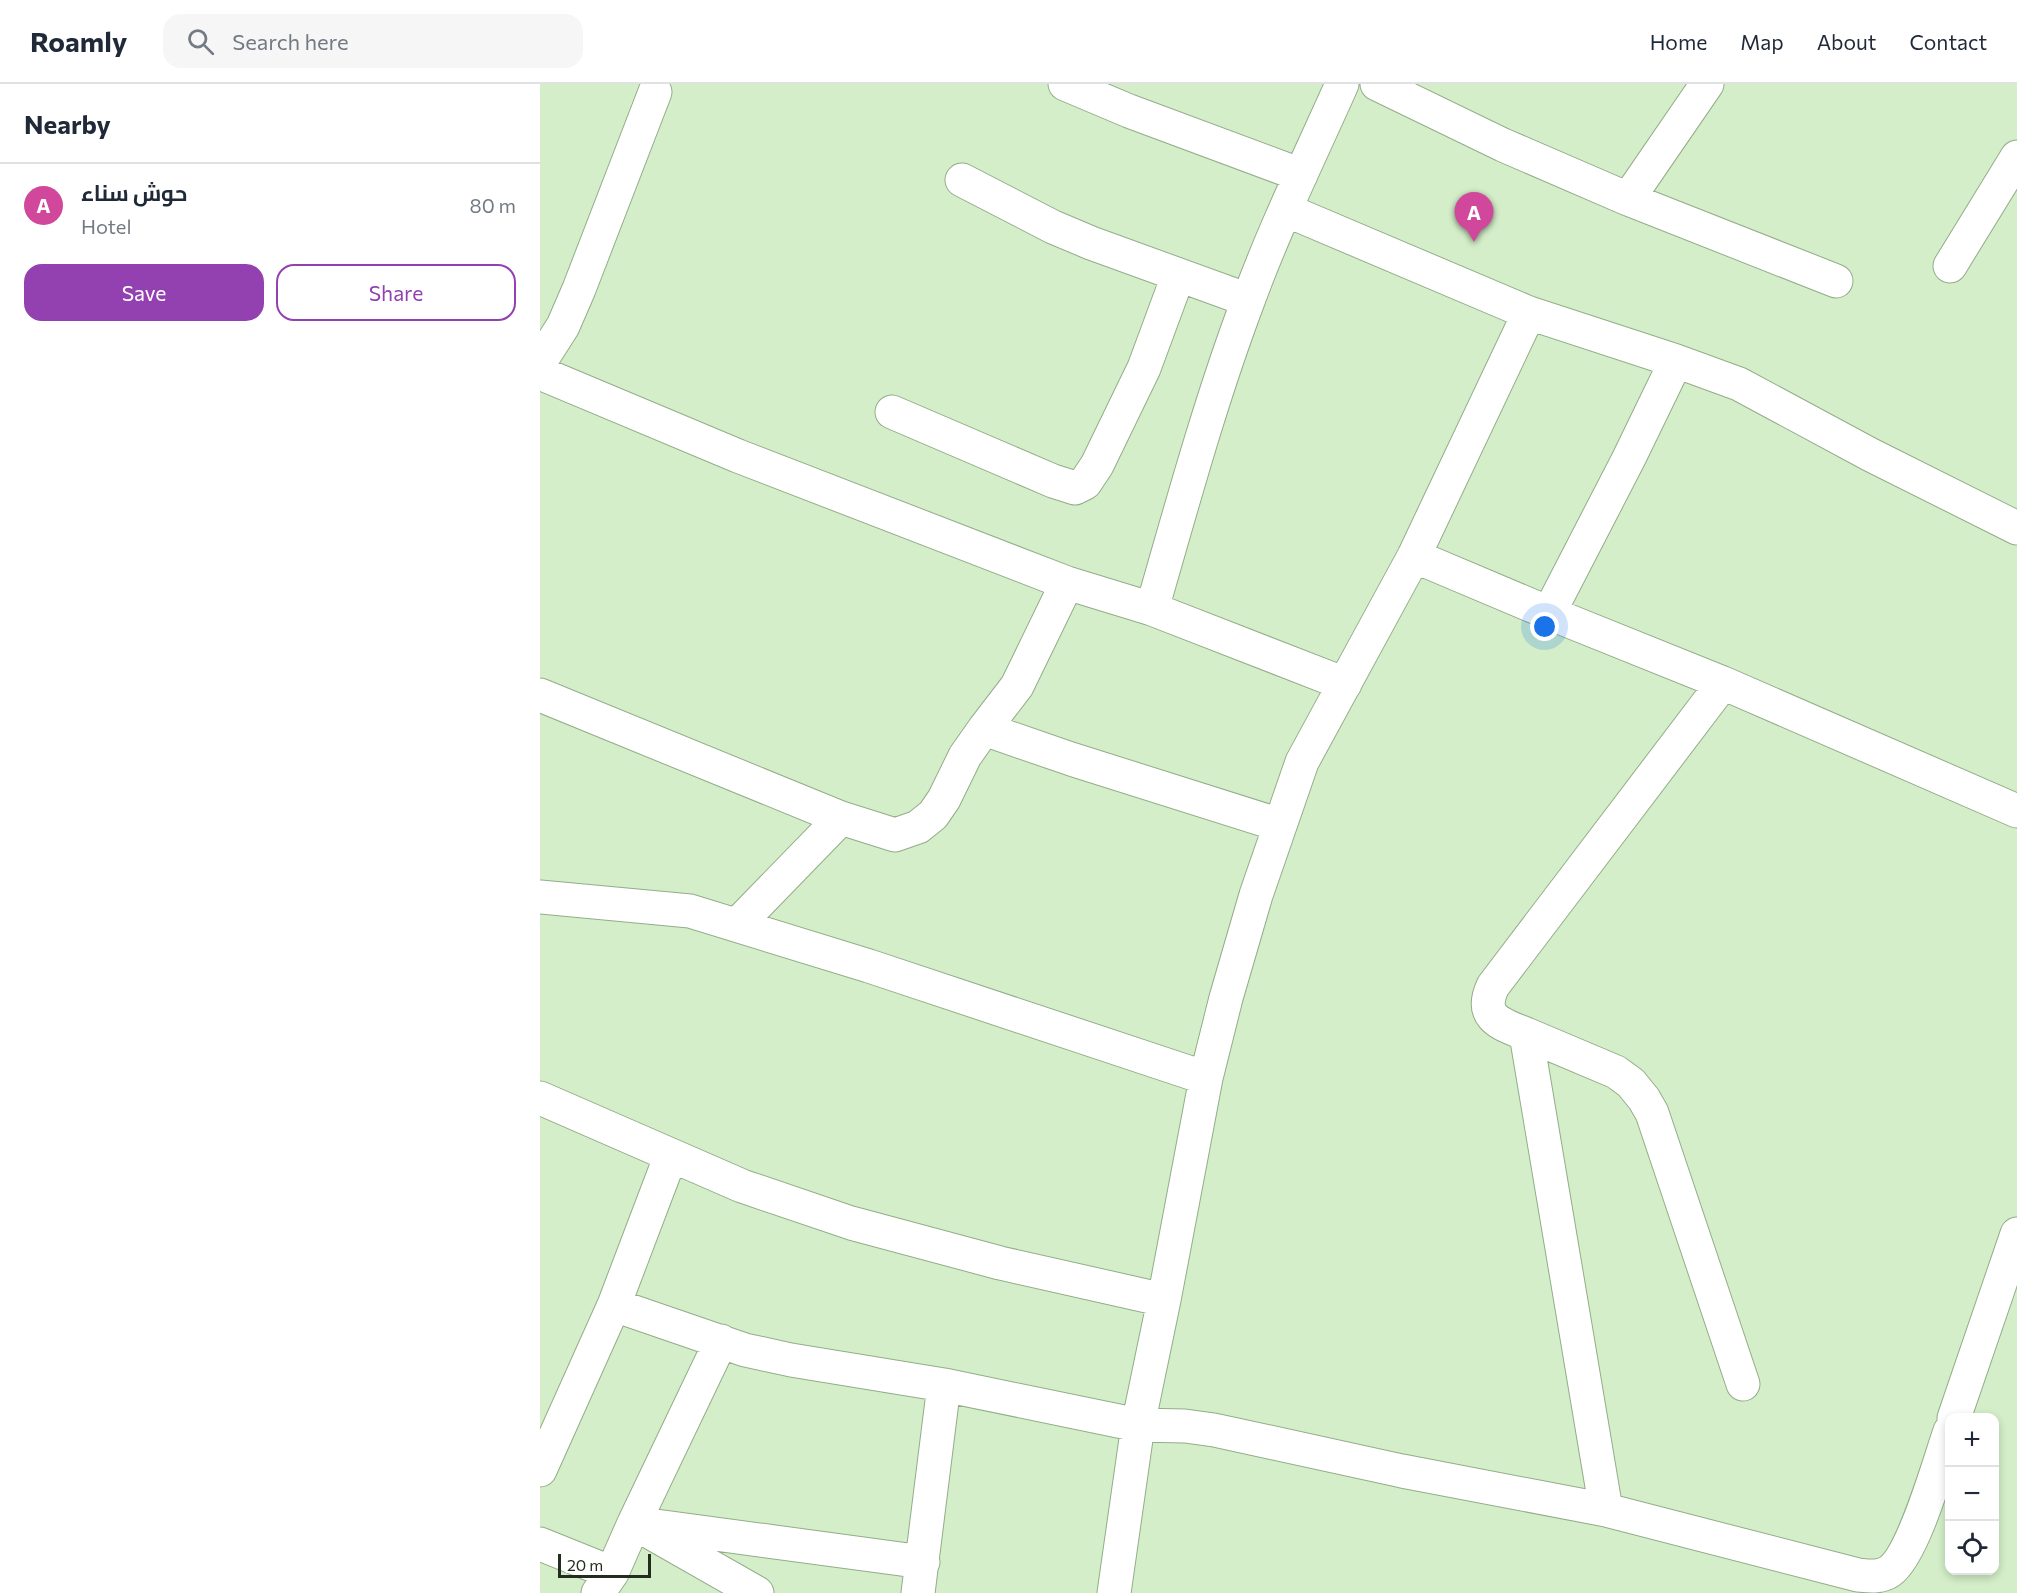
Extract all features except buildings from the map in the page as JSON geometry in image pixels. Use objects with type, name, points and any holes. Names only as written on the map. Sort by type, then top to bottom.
[{"type":"street","points":[[1065,84],[1129,111],[1301,176]]},
{"type":"street","points":[[1152,609],[1206,422],[1248,300],[1342,84]]},
{"type":"street","points":[[1377,84],[1415,91],[1503,145],[1628,199],[1836,281]]},
{"type":"street","points":[[1628,199],[1707,84]]},
{"type":"street","points":[[540,363],[563,326],[579,289],[656,92]]},
{"type":"street","points":[[1950,266],[2017,157]]},
{"type":"street","points":[[962,180],[1053,227],[1091,243],[1248,300]]},
{"type":"street","points":[[1286,210],[1529,313],[1676,361],[1749,388],[1871,455],[2017,528]]},
{"type":"street","points":[[892,412],[1053,481],[1075,488],[1085,483],[1097,465],[1144,368],[1178,276]]},
{"type":"street","points":[[1114,1593],[1138,1425],[1206,1078],[1256,895],[1302,762],[1414,556],[1529,313]]},
{"type":"street","points":[[1549,613],[1676,361]]},
{"type":"street","points":[[540,373],[738,456],[1066,583],[1152,609],[1345,684]]},
{"type":"street","points":[[1414,556],[1549,613],[1723,682],[2017,811]]},
{"type":"street","points":[[540,695],[842,818],[895,835],[918,827],[933,815],[944,799],[965,756],[1017,686],[1066,583]]},
{"type":"street","points":[[1723,682],[1493,986],[1488,997],[1488,1008],[1493,1018],[1504,1026],[1616,1072],[1631,1083],[1644,1099],[1652,1113],[1743,1384]]},
{"type":"street","points":[[984,729],[1280,825]]},
{"type":"street","points":[[737,925],[842,818]]},
{"type":"street","points":[[540,897],[690,911],[869,966],[1206,1078]]},
{"type":"street","points":[[1526,1034],[1606,1510]]},
{"type":"street","points":[[540,1098],[742,1186],[851,1222],[1000,1263],[1164,1300]]},
{"type":"street","points":[[540,1470],[614,1305],[671,1155]]},
{"type":"street","points":[[1956,1413],[2017,1234]]},
{"type":"street","points":[[614,1305],[745,1350],[945,1385],[1138,1425],[1185,1426],[1214,1430],[1402,1471],[1606,1510],[1858,1575],[1877,1576],[1890,1571],[1904,1556],[1914,1535],[1945,1445]]},
{"type":"street","points":[[540,1544],[605,1583],[721,1341]]},
{"type":"street","points":[[634,1523],[920,1577],[945,1385]]},
{"type":"street","points":[[634,1523],[757,1593]]},
{"type":"place","name":"حوش سناء","points":[[1474,242]]}]
